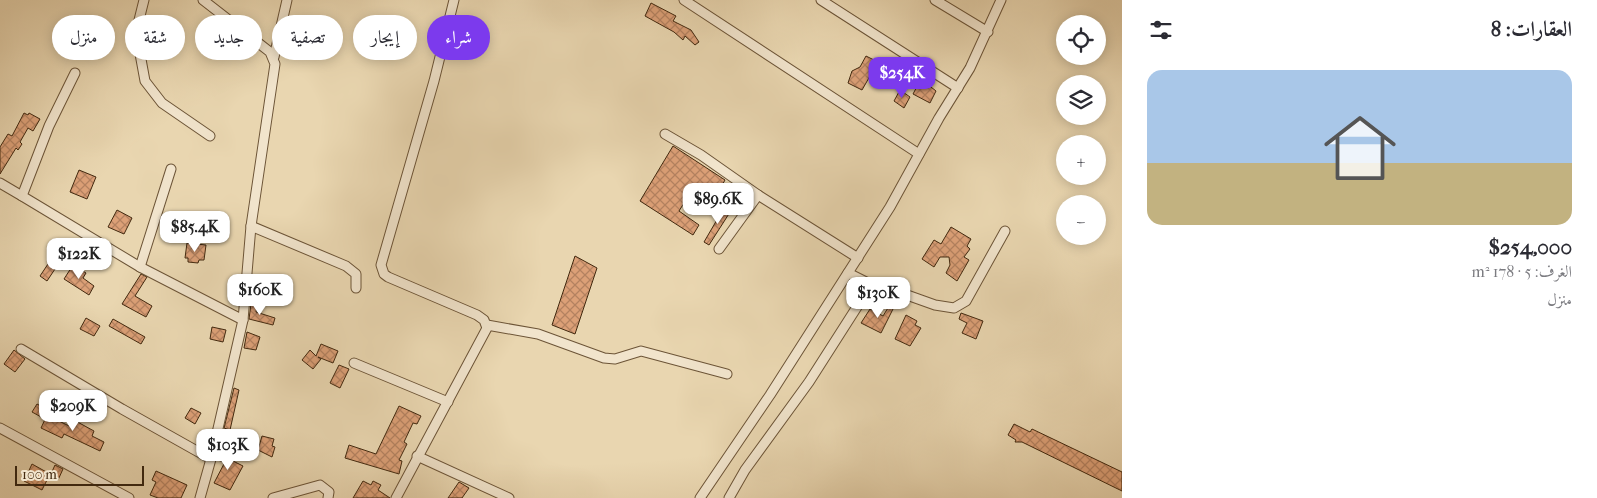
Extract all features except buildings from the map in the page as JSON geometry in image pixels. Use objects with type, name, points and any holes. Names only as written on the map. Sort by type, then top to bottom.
[{"type":"street","points":[[144,0],[136,32],[145,81],[162,103],[210,136]]},
{"type":"street","points":[[203,0],[272,55]]},
{"type":"street","points":[[284,15],[287,0]]},
{"type":"street","points":[[454,0],[434,81],[381,265],[384,274],[477,315],[487,325],[497,325],[538,334],[604,358],[615,359],[642,351],[727,374]]},
{"type":"street","points":[[684,0],[920,154]]},
{"type":"street","points":[[821,0],[958,88]]},
{"type":"street","points":[[935,0],[988,32]]},
{"type":"street","points":[[700,498],[858,258],[958,88],[988,32],[1001,0]]},
{"type":"street","points":[[200,498],[211,459],[242,320],[251,226],[274,79],[274,60]]},
{"type":"street","points":[[22,196],[49,126],[75,72]]},
{"type":"street","points":[[665,134],[701,155],[758,195],[858,258]]},
{"type":"street","points":[[140,267],[171,169]]},
{"type":"street","points":[[0,183],[140,267],[242,320]]},
{"type":"street","points":[[719,249],[758,195]]},
{"type":"street","points":[[251,226],[346,266],[356,274],[356,288]]},
{"type":"street","points":[[848,273],[871,285],[944,307],[954,308],[961,305],[971,294],[1005,231]]},
{"type":"street","points":[[729,498],[745,470],[809,382],[871,285]]},
{"type":"street","points":[[396,498],[486,331],[487,325]]},
{"type":"street","points":[[21,349],[211,459]]},
{"type":"street","points":[[354,363],[448,402]]},
{"type":"street","points":[[0,428],[129,498]]},
{"type":"street","points":[[417,456],[509,498]]},
{"type":"street","points":[[274,498],[320,485],[329,492],[328,498]]}]
